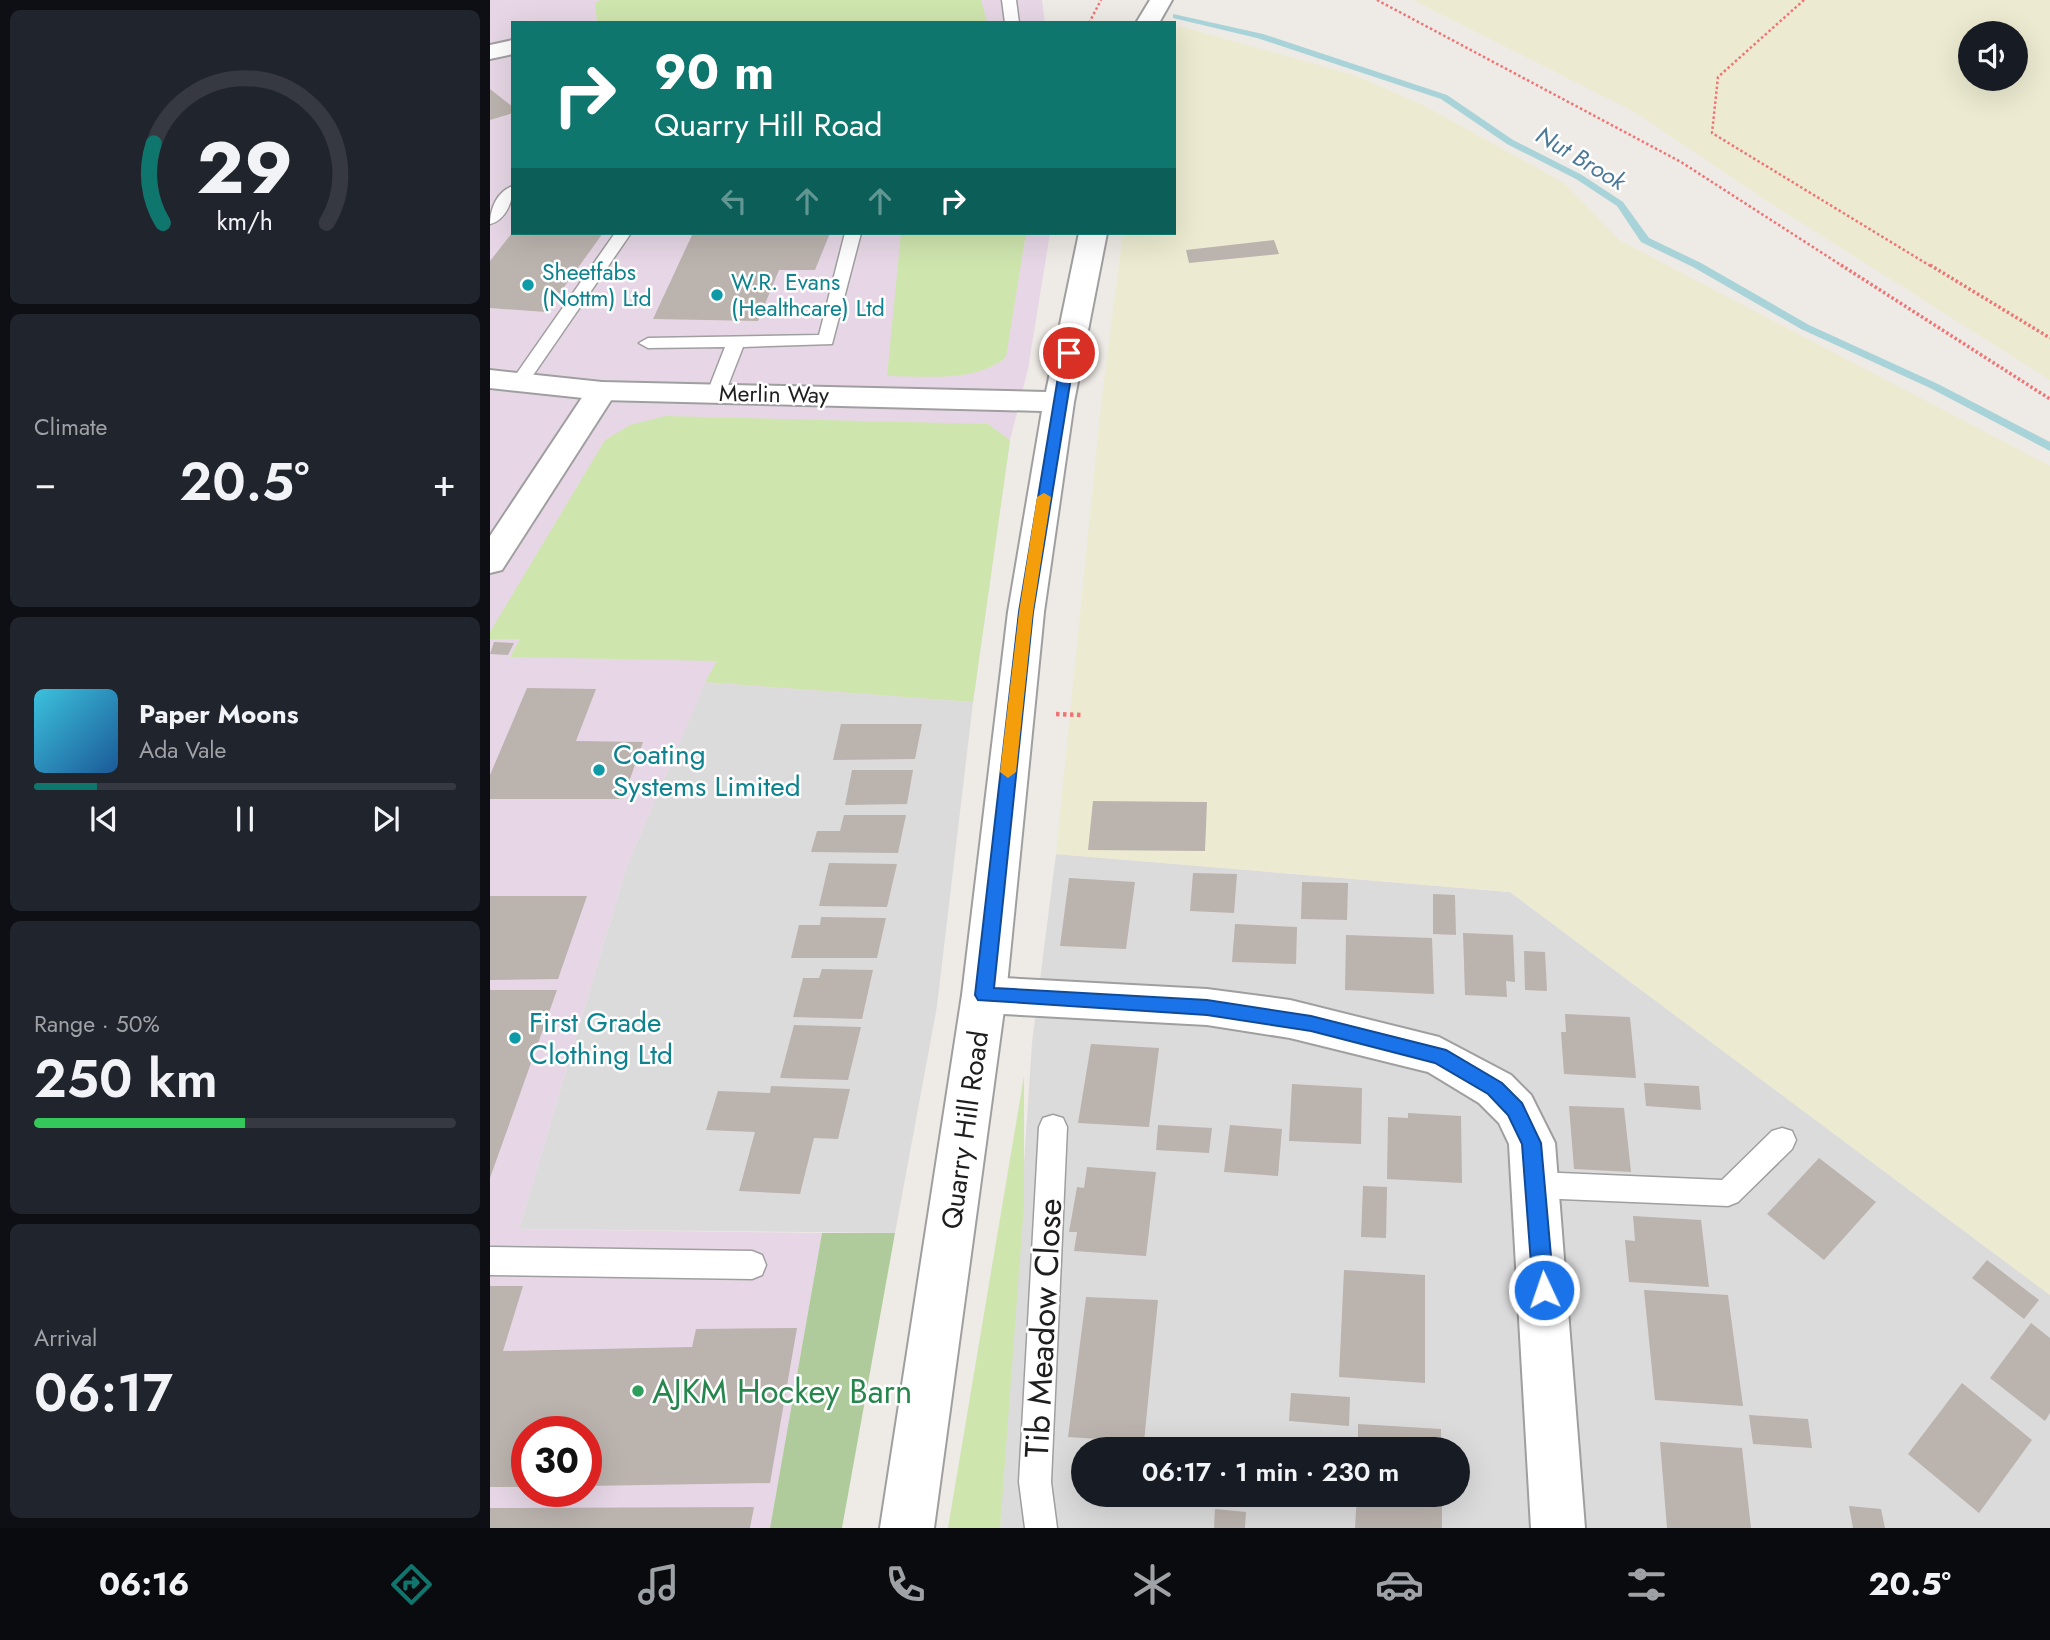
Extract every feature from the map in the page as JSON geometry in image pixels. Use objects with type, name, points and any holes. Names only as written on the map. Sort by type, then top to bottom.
[{"type":"street","points":[[490,52],[511,47]]},
{"type":"street","name":"Quarry Hill Road","points":[[907,1528],[984,995],[1026,612],[1059,402],[1093,235]]},
{"type":"street","name":"Merlin Way","points":[[505,381],[602,391],[1059,402]]},
{"type":"street","points":[[490,562],[602,391]]},
{"type":"street","points":[[984,995],[1207,1007],[1302,1022],[1439,1056],[1495,1089],[1515,1109],[1532,1143],[1537,1185],[1558,1528]]},
{"type":"lane","points":[[1009,0],[1012,21]]},
{"type":"lane","points":[[490,219],[511,193]]},
{"type":"lane","points":[[505,381],[621,235]]},
{"type":"lane","points":[[648,343],[826,340],[852,235]]},
{"type":"lane","points":[[716,393],[736,342]]},
{"type":"lane","name":"Tib Meadow Close","points":[[1041,1528],[1035,1482],[1052,1127]]},
{"type":"lane","points":[[1537,1185],[1728,1193],[1782,1140]]},
{"type":"lane","points":[[490,1261],[752,1265]]},
{"type":"path","points":[[1090,21],[1101,0]]},
{"type":"path","points":[[1377,0],[1681,162],[1884,290],[2050,400]]},
{"type":"path","points":[[1804,0],[1718,78],[1712,133],[2050,338]]},
{"type":"shaded area","points":[[490,0],[1042,0],[1045,21],[511,21],[511,235],[1050,235],[1028,369],[1010,440],[973,702],[705,683],[626,868],[519,1229],[822,1233],[770,1528],[490,1528]]},
{"type":"shaded area","points":[[705,682],[973,702],[937,1006],[895,1233],[519,1229],[626,868]]},
{"type":"shaded area","points":[[1056,854],[1510,892],[2050,1295],[2050,1528],[1000,1528],[1032,1043]]},
{"type":"green space","points":[[600,0],[981,0],[987,21],[597,21],[595,3]]},
{"type":"green space","points":[[1413,0],[2050,0],[2050,380],[1767,201],[1633,111]]},
{"type":"green space","points":[[1179,26],[1354,75],[1423,105],[1564,183],[1619,240],[2050,466],[2050,1295],[1510,892],[1056,854],[1102,396],[1123,235],[1176,235],[1176,30]]},
{"type":"green space","points":[[901,235],[1026,235],[1006,357],[980,371],[965,374],[933,377],[887,376]]},
{"type":"green space","points":[[665,416],[988,424],[1010,440],[973,702],[705,682],[717,661],[510,657],[520,639],[490,639],[490,632],[605,440],[630,425]]},
{"type":"green space","points":[[1024,1076],[1024,1204],[1000,1528],[948,1528]]},
{"type":"green space","points":[[822,1233],[895,1233],[842,1528],[770,1528]]},
{"type":"building","points":[[490,89],[511,105],[511,114],[490,120]]},
{"type":"building","name":"Sheetfabs (Nottm) Ltd","points":[[511,234],[602,235],[546,312],[490,308],[490,261]]},
{"type":"building","name":"W.R. Evans (Healthcare) Ltd","points":[[692,235],[829,235],[815,270],[779,270],[758,321],[653,319]]},
{"type":"building","points":[[1274,240],[1279,254],[1189,263],[1186,250]]},
{"type":"building","points":[[494,642],[514,643],[508,655],[490,654]]},
{"type":"building","points":[[527,688],[596,689],[576,741],[643,742],[623,799],[490,799],[490,775]]},
{"type":"building","points":[[841,724],[922,724],[915,759],[833,760]]},
{"type":"building","points":[[852,770],[913,770],[907,804],[845,805]]},
{"type":"building","points":[[1093,801],[1207,802],[1205,851],[1088,850]]},
{"type":"building","points":[[844,815],[906,815],[898,853],[811,852],[817,831],[840,831]]},
{"type":"building","points":[[829,863],[897,864],[887,907],[819,906]]},
{"type":"building","points":[[1193,873],[1237,874],[1234,913],[1190,911]]},
{"type":"building","points":[[1069,878],[1135,882],[1126,949],[1060,946]]},
{"type":"building","points":[[1302,882],[1348,883],[1347,920],[1301,919]]},
{"type":"building","points":[[1433,894],[1455,895],[1456,935],[1433,934]]},
{"type":"building","points":[[490,896],[587,896],[558,979],[490,980]]},
{"type":"building","points":[[821,917],[886,918],[877,958],[791,958],[799,925],[820,925]]},
{"type":"building","points":[[1235,924],[1297,927],[1296,964],[1232,962]]},
{"type":"building","points":[[1463,933],[1513,935],[1515,982],[1506,981],[1507,997],[1465,995]]},
{"type":"building","points":[[1346,935],[1432,938],[1434,994],[1345,990]]},
{"type":"building","points":[[1524,951],[1545,952],[1547,991],[1525,990]]},
{"type":"building","points":[[822,969],[873,970],[862,1019],[793,1017],[803,978],[819,978]]},
{"type":"building","name":"First Grade Clothing Ltd","points":[[490,990],[557,990],[490,1178]]},
{"type":"building","points":[[1565,1014],[1630,1017],[1636,1078],[1564,1074],[1561,1032],[1566,1032]]},
{"type":"building","points":[[794,1025],[861,1027],[848,1080],[780,1078]]},
{"type":"building","points":[[1091,1044],[1159,1048],[1149,1127],[1078,1123]]},
{"type":"building","points":[[1644,1083],[1699,1086],[1701,1110],[1646,1106]]},
{"type":"building","points":[[1292,1084],[1362,1088],[1361,1144],[1289,1141]]},
{"type":"building","points":[[771,1086],[850,1089],[838,1139],[814,1138],[800,1194],[739,1191],[755,1132],[706,1130],[718,1091],[770,1093]]},
{"type":"building","points":[[1569,1106],[1624,1108],[1631,1172],[1574,1169]]},
{"type":"building","points":[[1408,1113],[1461,1116],[1462,1183],[1387,1179],[1388,1117],[1408,1118]]},
{"type":"building","points":[[1158,1125],[1212,1128],[1209,1153],[1156,1150]]},
{"type":"building","points":[[1230,1125],[1282,1129],[1278,1176],[1224,1172]]},
{"type":"building","points":[[1819,1158],[1876,1202],[1824,1260],[1767,1214]]},
{"type":"building","points":[[1087,1167],[1156,1172],[1146,1256],[1074,1251],[1077,1232],[1069,1232],[1077,1187],[1084,1188]]},
{"type":"building","points":[[1363,1186],[1387,1187],[1386,1238],[1361,1237]]},
{"type":"building","points":[[1633,1216],[1701,1220],[1709,1287],[1629,1282],[1625,1240],[1635,1241]]},
{"type":"building","points":[[1987,1260],[2039,1300],[2024,1319],[1972,1278]]},
{"type":"building","points":[[1344,1270],[1425,1275],[1425,1383],[1339,1377]]},
{"type":"building","name":"AJKM Hockey Barn","points":[[490,1286],[523,1286],[503,1351],[692,1347],[696,1329],[797,1328],[770,1483],[602,1486],[602,1416],[511,1416],[511,1487],[490,1487]]},
{"type":"building","points":[[1644,1290],[1728,1295],[1743,1406],[1655,1400]]},
{"type":"building","points":[[1086,1297],[1158,1300],[1144,1437],[1068,1437]]},
{"type":"building","points":[[2031,1323],[2050,1338],[2050,1413],[2045,1421],[1990,1378]]},
{"type":"building","points":[[1962,1383],[2032,1440],[1979,1513],[1908,1454]]},
{"type":"building","points":[[1291,1393],[1350,1397],[1349,1426],[1289,1421]]},
{"type":"building","points":[[1749,1415],[1808,1419],[1812,1448],[1753,1444]]},
{"type":"building","points":[[1358,1424],[1441,1429],[1441,1437],[1358,1437]]},
{"type":"building","points":[[1660,1442],[1742,1448],[1751,1528],[1667,1528]]},
{"type":"building","points":[[1849,1506],[1881,1509],[1885,1528],[1853,1528]]},
{"type":"building","points":[[754,1507],[750,1528],[490,1528],[490,1508]]},
{"type":"building","points":[[1356,1507],[1442,1507],[1442,1528],[1355,1528]]},
{"type":"building","points":[[1215,1509],[1246,1512],[1245,1528],[1214,1528]]},
{"type":"waterway","name":"Nut Brook","points":[[1176,16],[1260,36],[1444,97],[1510,142],[1579,177],[1620,204],[1645,240],[1697,265],[1805,327],[1934,386],[2050,447]]},
{"type":"slow traffic","points":[[1008,772],[1026,612],[1044,497]]},
{"type":"place","name":"Sheetfabs (Nottm) Ltd","points":[[528,285]]},
{"type":"place","name":"W.R. Evans (Healthcare) Ltd","points":[[717,295]]},
{"type":"place","name":"Coating Systems Limited","points":[[599,770]]},
{"type":"place","name":"First Grade Clothing Ltd","points":[[515,1038]]},
{"type":"place","name":"AJKM Hockey Barn","points":[[638,1391]]},
{"type":"route","points":[[1069,353],[1026,612],[984,995],[1207,1007],[1290,1019],[1439,1056],[1495,1089],[1515,1109],[1532,1143],[1544,1290]]}]
